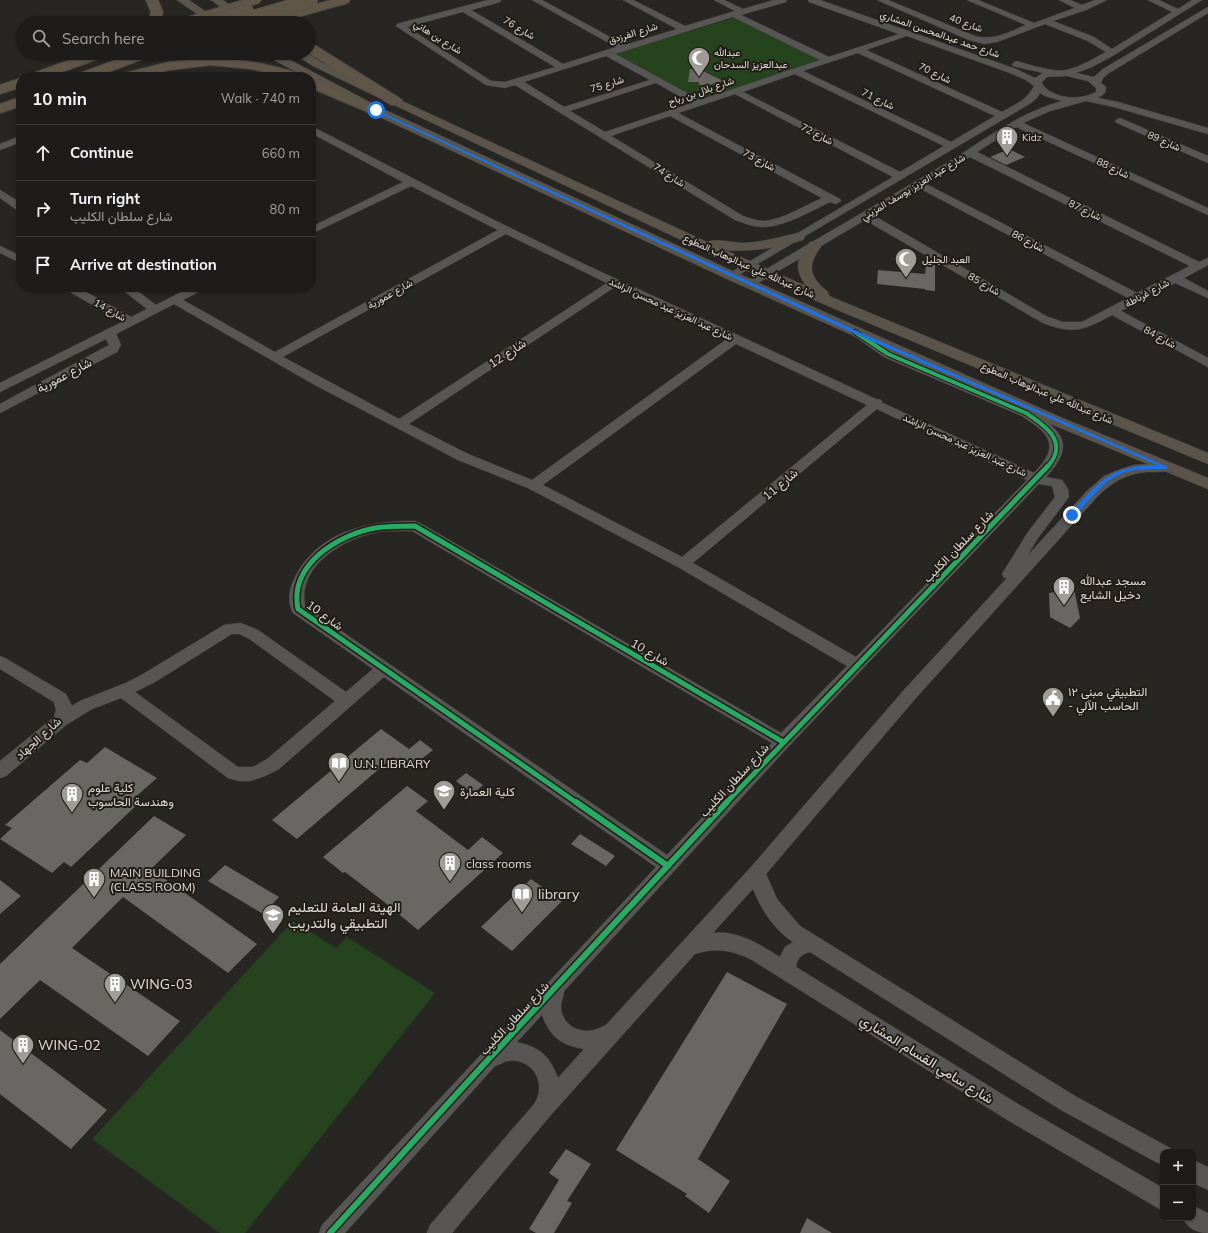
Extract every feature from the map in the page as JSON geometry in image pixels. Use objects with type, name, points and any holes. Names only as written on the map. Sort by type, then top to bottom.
[{"type":"highway","points":[[152,0],[157,8],[156,16]]},
{"type":"highway","points":[[213,16],[228,8],[255,0]]},
{"type":"highway","points":[[264,0],[262,3],[263,7],[268,10],[294,16]]},
{"type":"highway","points":[[219,16],[286,0]]},
{"type":"highway","points":[[257,16],[311,0]]},
{"type":"highway","points":[[303,16],[344,0]]},
{"type":"highway","points":[[310,16],[352,0]]},
{"type":"highway","points":[[316,51],[396,102]]},
{"type":"highway","points":[[85,70],[94,60]]},
{"type":"highway","points":[[85,70],[109,60]]},
{"type":"highway","points":[[71,72],[85,70],[121,60]]},
{"type":"highway","points":[[125,72],[157,60]]},
{"type":"highway","points":[[147,72],[180,64],[226,61],[262,66],[280,72]]},
{"type":"highway","points":[[0,90],[16,84]]},
{"type":"highway","points":[[316,86],[376,110]]},
{"type":"highway","points":[[0,101],[16,95]]},
{"type":"highway","points":[[0,109],[16,103]]},
{"type":"highway","points":[[0,119],[16,114]]},
{"type":"main road","points":[[182,0],[203,16]]},
{"type":"main road","points":[[216,0],[240,16]]},
{"type":"main road","name":"شارع عبدالله علي عبدالوهاب المطوع","points":[[283,60],[305,72]]},
{"type":"main road","name":"شارع عبدالله علي عبدالوهاب المطوع","points":[[310,60],[396,102],[748,266],[840,306],[1208,459]]},
{"type":"main road","name":"شارع عبدالله علي عبدالوهاب المطوع","points":[[316,78],[376,110],[749,284],[855,332],[1208,484]]},
{"type":"main road","points":[[681,235],[698,241],[740,247],[761,246],[798,237]]},
{"type":"main road","points":[[815,245],[807,254],[803,264],[805,275],[812,286],[840,306]]},
{"type":"street","name":"شارع بن هاني","points":[[489,83],[400,26],[497,0]]},
{"type":"street","points":[[536,0],[624,48]]},
{"type":"street","points":[[627,0],[684,29]]},
{"type":"street","points":[[718,0],[739,13],[828,60]]},
{"type":"street","name":"شارع الفرزدق","points":[[489,83],[505,85],[517,82],[684,29],[783,0]]},
{"type":"street","name":"شارع حمد عبدالمحسن المشاري","points":[[812,0],[1013,71],[1029,78],[1038,85],[1042,91],[1055,97],[1085,99]]},
{"type":"street","name":"شارع حمد عبدالمحسن المشاري","points":[[836,0],[863,11],[1025,66],[1084,76],[1107,92]]},
{"type":"street","name":"شارع 40","points":[[881,0],[978,40],[997,39],[1103,0]]},
{"type":"street","points":[[971,0],[1035,26]]},
{"type":"street","points":[[1063,0],[1083,8]]},
{"type":"street","points":[[1152,0],[1178,12]]},
{"type":"street","points":[[1064,73],[1089,65],[1198,0]]},
{"type":"street","points":[[1162,4],[1186,7]]},
{"type":"street","name":"شارع 76","points":[[464,9],[562,67]]},
{"type":"street","points":[[1107,92],[1106,71],[1208,9]]},
{"type":"street","points":[[855,15],[864,14],[865,12],[863,11]]},
{"type":"street","points":[[874,22],[872,20],[873,18],[884,18]]},
{"type":"street","points":[[1046,22],[1098,42],[1108,48],[1111,53]]},
{"type":"street","name":"شارع بلال بن رباح","points":[[604,135],[906,34]]},
{"type":"street","points":[[1098,42],[1123,45]]},
{"type":"street","name":"شارع 70","points":[[859,50],[1002,116]]},
{"type":"street","name":"شارع 75","points":[[607,53],[699,103]]},
{"type":"street","points":[[1013,71],[1022,70],[1025,66]]},
{"type":"street","name":"شارع 71","points":[[796,71],[951,146]]},
{"type":"street","name":"شارع عبد العزيز يوسف المزيني","points":[[732,276],[1034,96],[1040,78],[1064,73]]},
{"type":"street","name":"شارع 75","points":[[563,110],[658,80]]},
{"type":"street","name":"شارع 74","points":[[517,82],[747,221],[759,224],[770,222],[830,198]]},
{"type":"street","name":"شارع 72","points":[[735,91],[899,176]]},
{"type":"street","points":[[1085,99],[1107,92],[1208,123]]},
{"type":"street","points":[[1085,99],[1107,92],[1208,131]]},
{"type":"street","name":"شارع عبد العزيز يوسف المزيني","points":[[749,284],[970,154],[1017,124],[1056,104],[1085,99]]},
{"type":"street","name":"شارع 73","points":[[671,113],[847,208]]},
{"type":"street","name":"شارع 89","points":[[1120,121],[1208,160]]},
{"type":"street","name":"شارع 88","points":[[1017,124],[1208,212]]},
{"type":"street","name":"شارع عبد العزيز عبد محسن الراشد","points":[[316,132],[410,182],[614,283],[1036,478],[1057,483],[1061,489],[1062,497],[1033,535],[986,612]]},
{"type":"street","points":[[971,134],[984,134],[991,138],[991,140]]},
{"type":"street","points":[[0,147],[16,141]]},
{"type":"street","name":"شارع 87","points":[[970,154],[1204,263]]},
{"type":"street","points":[[316,229],[410,182]]},
{"type":"street","points":[[886,184],[885,186],[890,191],[906,192]]},
{"type":"street","name":"شارع 86","points":[[919,184],[1137,298]]},
{"type":"street","points":[[0,193],[16,204]]},
{"type":"street","name":"شارع 85","points":[[866,216],[1051,322],[1071,327],[1085,325]]},
{"type":"street","name":"شارع عمورية","points":[[274,357],[506,230]]},
{"type":"street","points":[[0,249],[16,257]]},
{"type":"street","name":"شارع غرناطة","points":[[1085,325],[1204,263]]},
{"type":"street","points":[[1175,278],[1208,295]]},
{"type":"street","name":"شارع 12","points":[[400,424],[614,283]]},
{"type":"street","name":"شارع 14","points":[[77,292],[131,322]]},
{"type":"street","points":[[132,292],[155,310]]},
{"type":"street","name":"شارع عمورية","points":[[0,388],[190,292]]},
{"type":"street","points":[[175,300],[317,381],[463,457],[533,485],[682,564],[858,665]]},
{"type":"street","name":"شارع 84","points":[[1113,311],[1208,363]]},
{"type":"street","name":"شارع سلطان الكليب","points":[[330,1233],[485,1063],[783,742],[1052,462],[1056,453],[1057,442],[1052,432],[1042,423],[1026,413],[888,354],[855,332]]},
{"type":"street","name":"شارع عمورية","points":[[0,409],[113,349],[115,345],[109,333]]},
{"type":"street","points":[[533,485],[735,339]]},
{"type":"street","name":"شارع 11","points":[[682,564],[877,404]]},
{"type":"street","points":[[438,1233],[543,1108],[757,872],[908,695],[986,612],[1019,572],[1102,483],[1118,473],[1140,468],[1166,467]]},
{"type":"street","name":"شارع 10","points":[[668,866],[298,609],[296,595],[300,580],[308,566],[321,553],[337,542],[355,534],[374,528],[415,526],[783,742]]},
{"type":"street","points":[[60,721],[86,705],[123,691],[149,678],[222,632],[236,628],[247,630],[347,701]]},
{"type":"street","name":"شارع الجهاد","points":[[0,662],[60,698],[65,707],[60,721],[0,771]]},
{"type":"street","points":[[123,691],[234,773],[241,775],[258,772],[273,764],[383,669]]},
{"type":"street","points":[[757,872],[761,888],[768,904],[779,919],[793,932],[810,944],[1068,1103],[1160,1153]]},
{"type":"street","name":"شارع سامي القسام المشاري","points":[[687,948],[710,941],[729,941],[759,954],[1023,1118],[1160,1198]]},
{"type":"street","points":[[787,971],[790,953],[795,948],[810,944]]},
{"type":"street","points":[[557,987],[551,998],[550,1011],[554,1023],[563,1033],[575,1039],[589,1041],[603,1038],[614,1030]]},
{"type":"street","points":[[485,1063],[497,1055],[510,1052],[524,1053],[537,1059],[546,1069],[550,1082],[549,1096],[543,1108]]},
{"type":"street","points":[[1196,1173],[1208,1179]]},
{"type":"street","points":[[1196,1219],[1208,1225]]},
{"type":"green space","points":[[737,17],[819,60],[699,100],[612,54]]},
{"type":"green space","points":[[293,921],[336,948],[347,937],[435,993],[245,1233],[220,1233],[92,1139]]},
{"type":"building","name":"عبدالله عبدالعزيز السدحان","points":[[690,69],[703,71],[723,81],[704,86],[699,85],[699,82],[688,82]]},
{"type":"building","name":"Kidz","points":[[1009,149],[1025,157],[1006,165],[990,157]]},
{"type":"building","name":"العبد الجليل","points":[[927,258],[935,262],[935,291],[877,284],[878,270],[925,274]]},
{"type":"building","name":"مسجد عبدالله دخيل الشايع","points":[[1074,589],[1080,618],[1070,628],[1050,617],[1049,593]]},
{"type":"building","name":"U.N. LIBRARY","points":[[381,729],[409,749],[420,740],[433,750],[409,769],[393,757],[297,839],[272,820]]},
{"type":"building","name":"كلية علوم وهندسة الحاسوب","points":[[105,747],[157,778],[133,799],[138,804],[71,867],[64,862],[52,873],[0,839],[12,828],[5,825],[80,760],[87,763]]},
{"type":"building","points":[[466,773],[483,785],[473,794],[456,781]]},
{"type":"building","points":[[407,786],[428,801],[416,811],[468,850],[482,837],[503,853],[418,930],[383,901],[323,857]]},
{"type":"building","points":[[154,816],[186,835],[151,869],[257,944],[228,973],[123,897],[72,948],[180,1021],[148,1056],[40,980],[0,1019],[0,964]]},
{"type":"building","points":[[580,834],[615,856],[606,866],[571,844]]},
{"type":"building","points":[[225,865],[279,897],[263,914],[208,881]]},
{"type":"building","name":"library","points":[[531,879],[562,901],[512,951],[481,927]]},
{"type":"building","points":[[0,880],[21,896],[0,914]]},
{"type":"building","points":[[727,972],[787,1004],[698,1159],[730,1181],[709,1213],[685,1196],[687,1194],[616,1150]]},
{"type":"building","name":"WING-02","points":[[0,1030],[107,1110],[71,1149],[0,1094]]},
{"type":"building","points":[[566,1149],[591,1164],[567,1201],[572,1203],[554,1233],[536,1233],[529,1229],[559,1180],[549,1173]]},
{"type":"building","points":[[807,1218],[832,1233],[800,1233]]},
{"type":"cycle path","points":[[330,1233],[485,1063],[783,742],[1052,462],[1055,453],[1055,438],[1046,427],[1026,413],[888,354],[855,332]]},
{"type":"cycle path","points":[[668,866],[298,609],[297,596],[300,581],[306,569],[315,558],[325,549],[337,542],[362,531],[385,527],[415,526],[783,742]]},
{"type":"place","name":"عبدالله عبدالعزيز السدحان","points":[[699,78]]},
{"type":"place","name":"Kidz","points":[[1007,156]]},
{"type":"place","name":"العبد الجليل","points":[[906,278]]},
{"type":"place","name":"مسجد عبدالله دخيل الشايع","points":[[1064,606]]},
{"type":"place","name":"التطبيقي مبنى ١٢ - الحاسب الآلي","points":[[1053,718]]},
{"type":"place","name":"U.N. LIBRARY","points":[[339,782]]},
{"type":"place","name":"كلية العمارة","points":[[444,810]]},
{"type":"place","name":"كلية علوم وهندسة الحاسوب","points":[[72,814]]},
{"type":"place","name":"class rooms","points":[[450,882]]},
{"type":"place","name":"MAIN BUILDING (CLASS ROOM)","points":[[94,898]]},
{"type":"place","name":"library","points":[[522,914]]},
{"type":"place","name":"الهيئة العامة للتعليم التطبيقي والتدريب","points":[[273,934]]},
{"type":"place","name":"WING-03","points":[[115,1004]]},
{"type":"place","name":"WING-02","points":[[23,1064]]},
{"type":"route","points":[[376,110],[855,332],[1052,419],[1166,467],[1140,468],[1118,473],[1102,483],[1072,515]]}]
